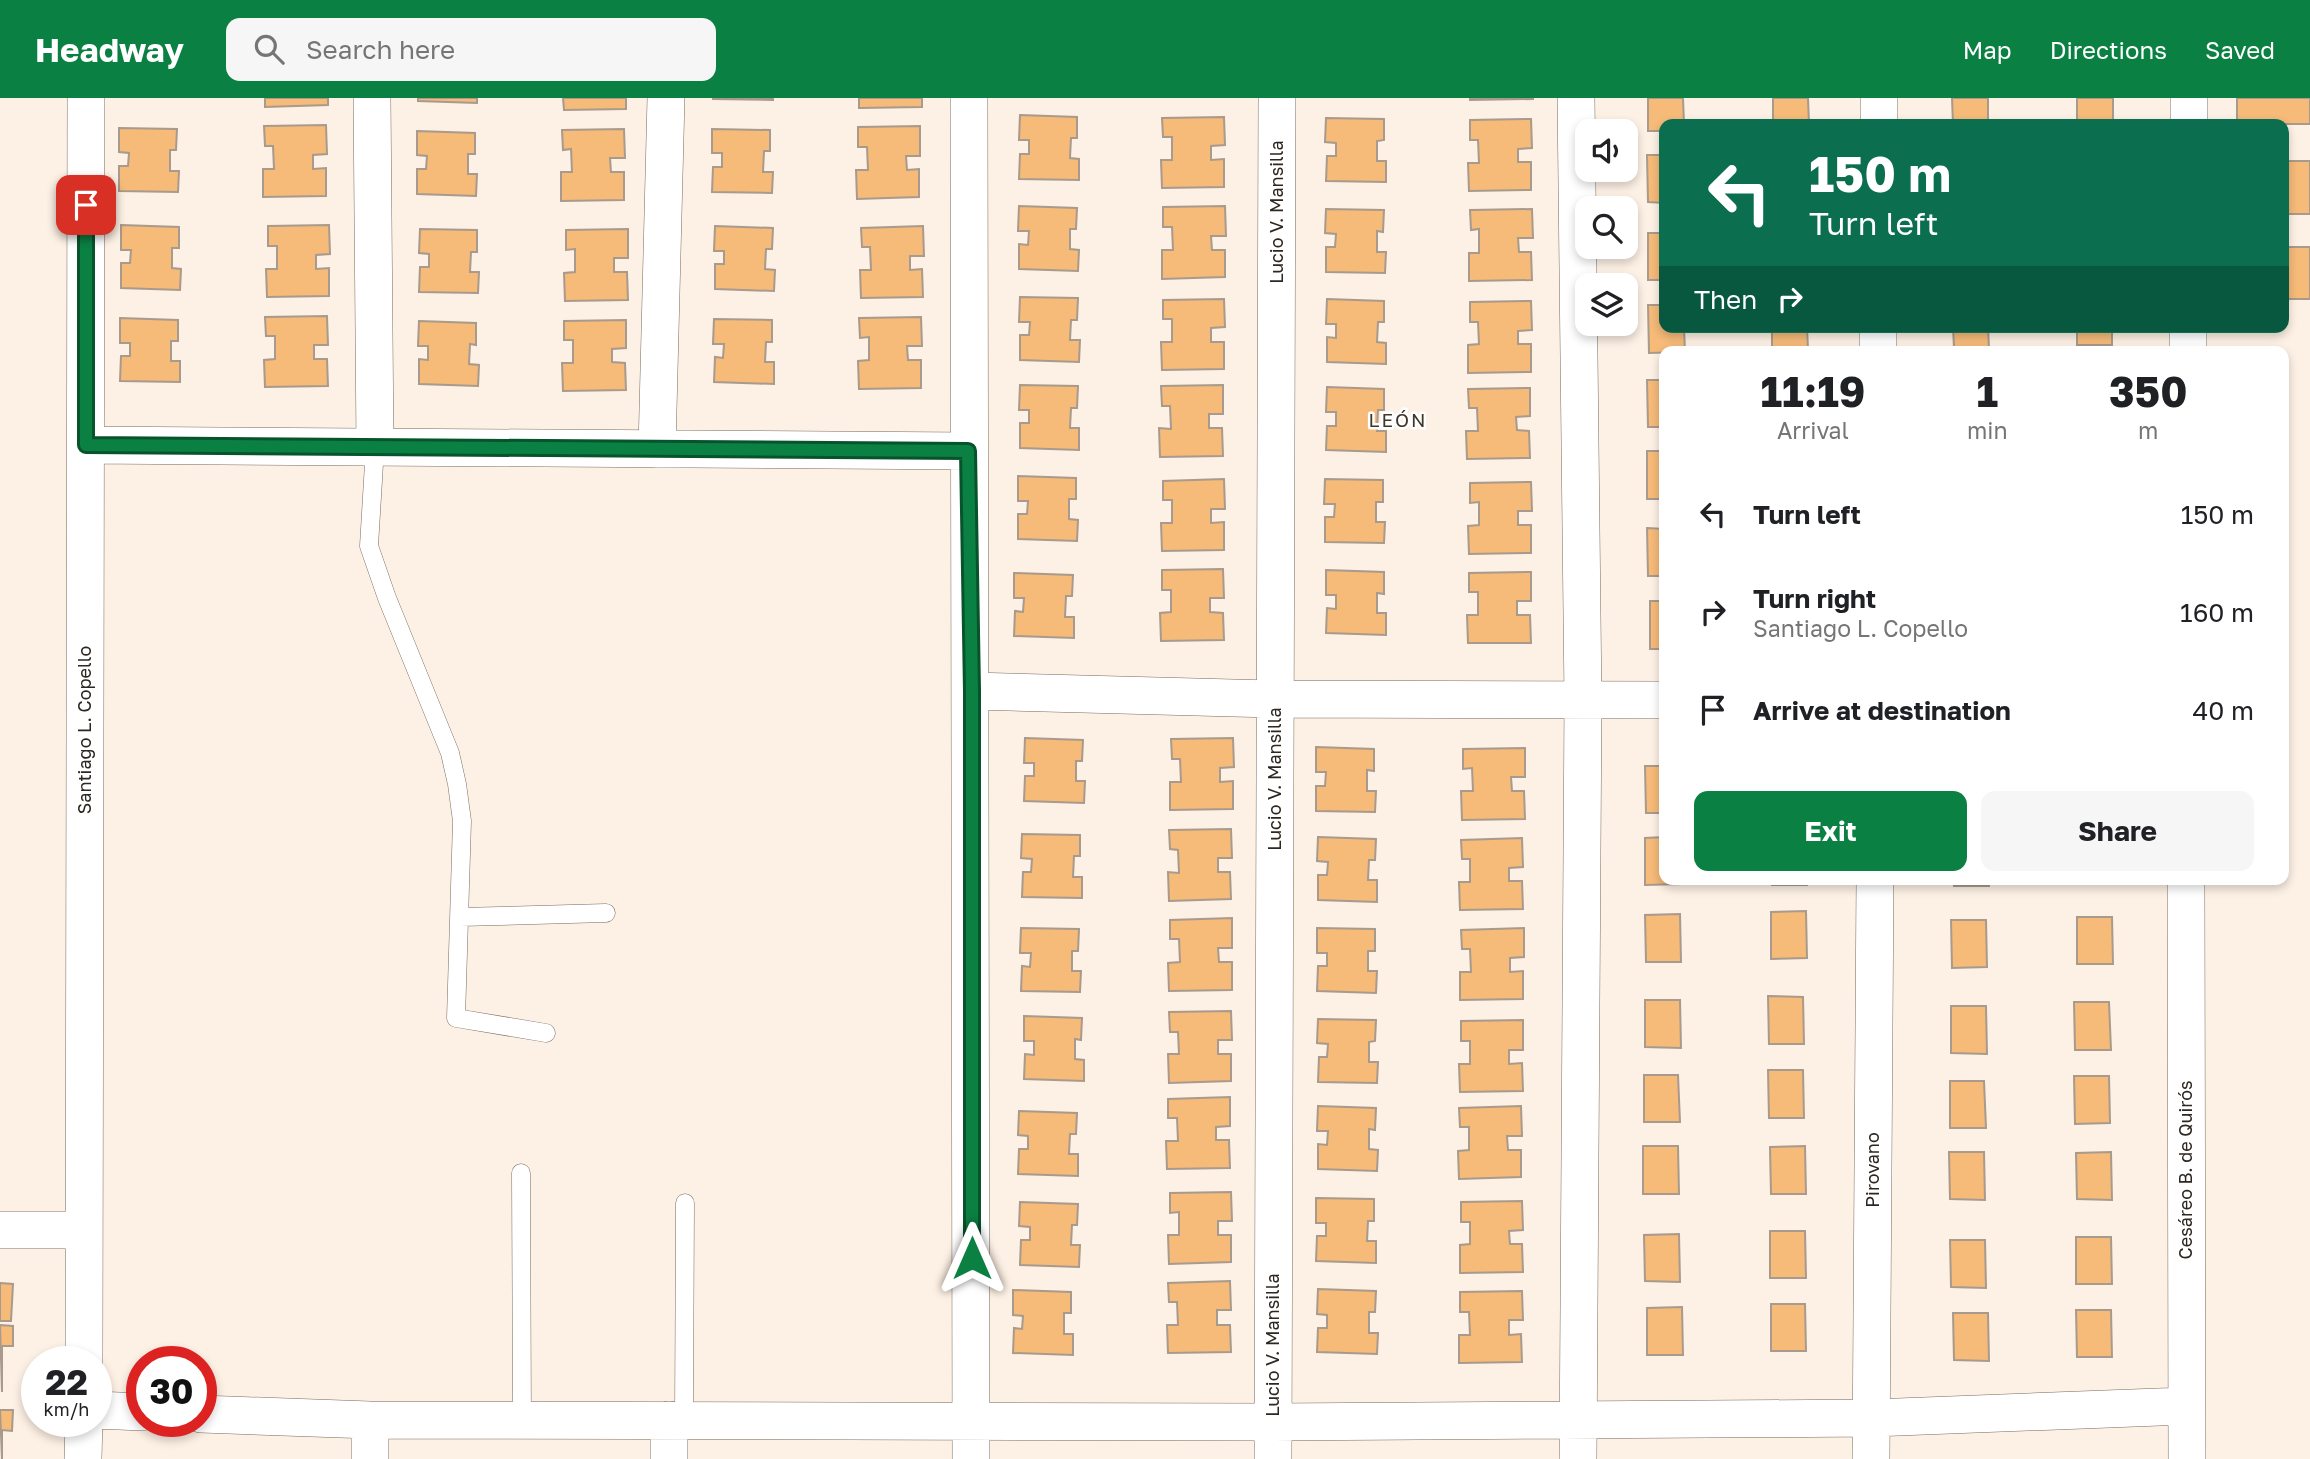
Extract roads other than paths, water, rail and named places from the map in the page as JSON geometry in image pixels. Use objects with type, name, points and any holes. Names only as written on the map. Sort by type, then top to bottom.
[{"type":"street","name":"Santiago L. Copello","points":[[84,1346],[86,98]]},
{"type":"street","points":[[372,98],[375,447]]},
{"type":"street","points":[[657,449],[666,98]]},
{"type":"street","points":[[970,98],[968,451],[972,691],[971,1459]]},
{"type":"street","name":"Lucio V. Mansilla","points":[[1273,1459],[1277,98]]},
{"type":"street","points":[[1576,98],[1583,700],[1578,1459]]},
{"type":"street","points":[[1879,119],[1880,98]]},
{"type":"street","points":[[2189,98],[2189,119]]},
{"type":"street","points":[[86,445],[968,451]]},
{"type":"street","points":[[972,691],[1275,699],[1659,700]]},
{"type":"street","name":"Pirovano","points":[[1871,1459],[1875,885]]},
{"type":"street","name":"Cesáreo B. de Quirós","points":[[2186,885],[2186,1459]]},
{"type":"street","points":[[0,1230],[84,1230]]},
{"type":"street","points":[[217,1415],[370,1420],[1273,1422],[1872,1418],[2185,1406]]},
{"type":"street","points":[[370,1420],[370,1459]]},
{"type":"street","points":[[669,1459],[676,1420]]},
{"type":"street","points":[[83,1437],[83,1459]]},
{"type":"lane","points":[[375,447],[369,546],[387,598],[450,753],[462,821],[456,1018],[546,1033]]},
{"type":"lane","points":[[460,917],[606,913]]},
{"type":"lane","points":[[522,1173],[522,1420]]},
{"type":"lane","points":[[676,1420],[685,1203]]},
{"type":"district","name":"LEÓN","points":[[1398,420]]}]
